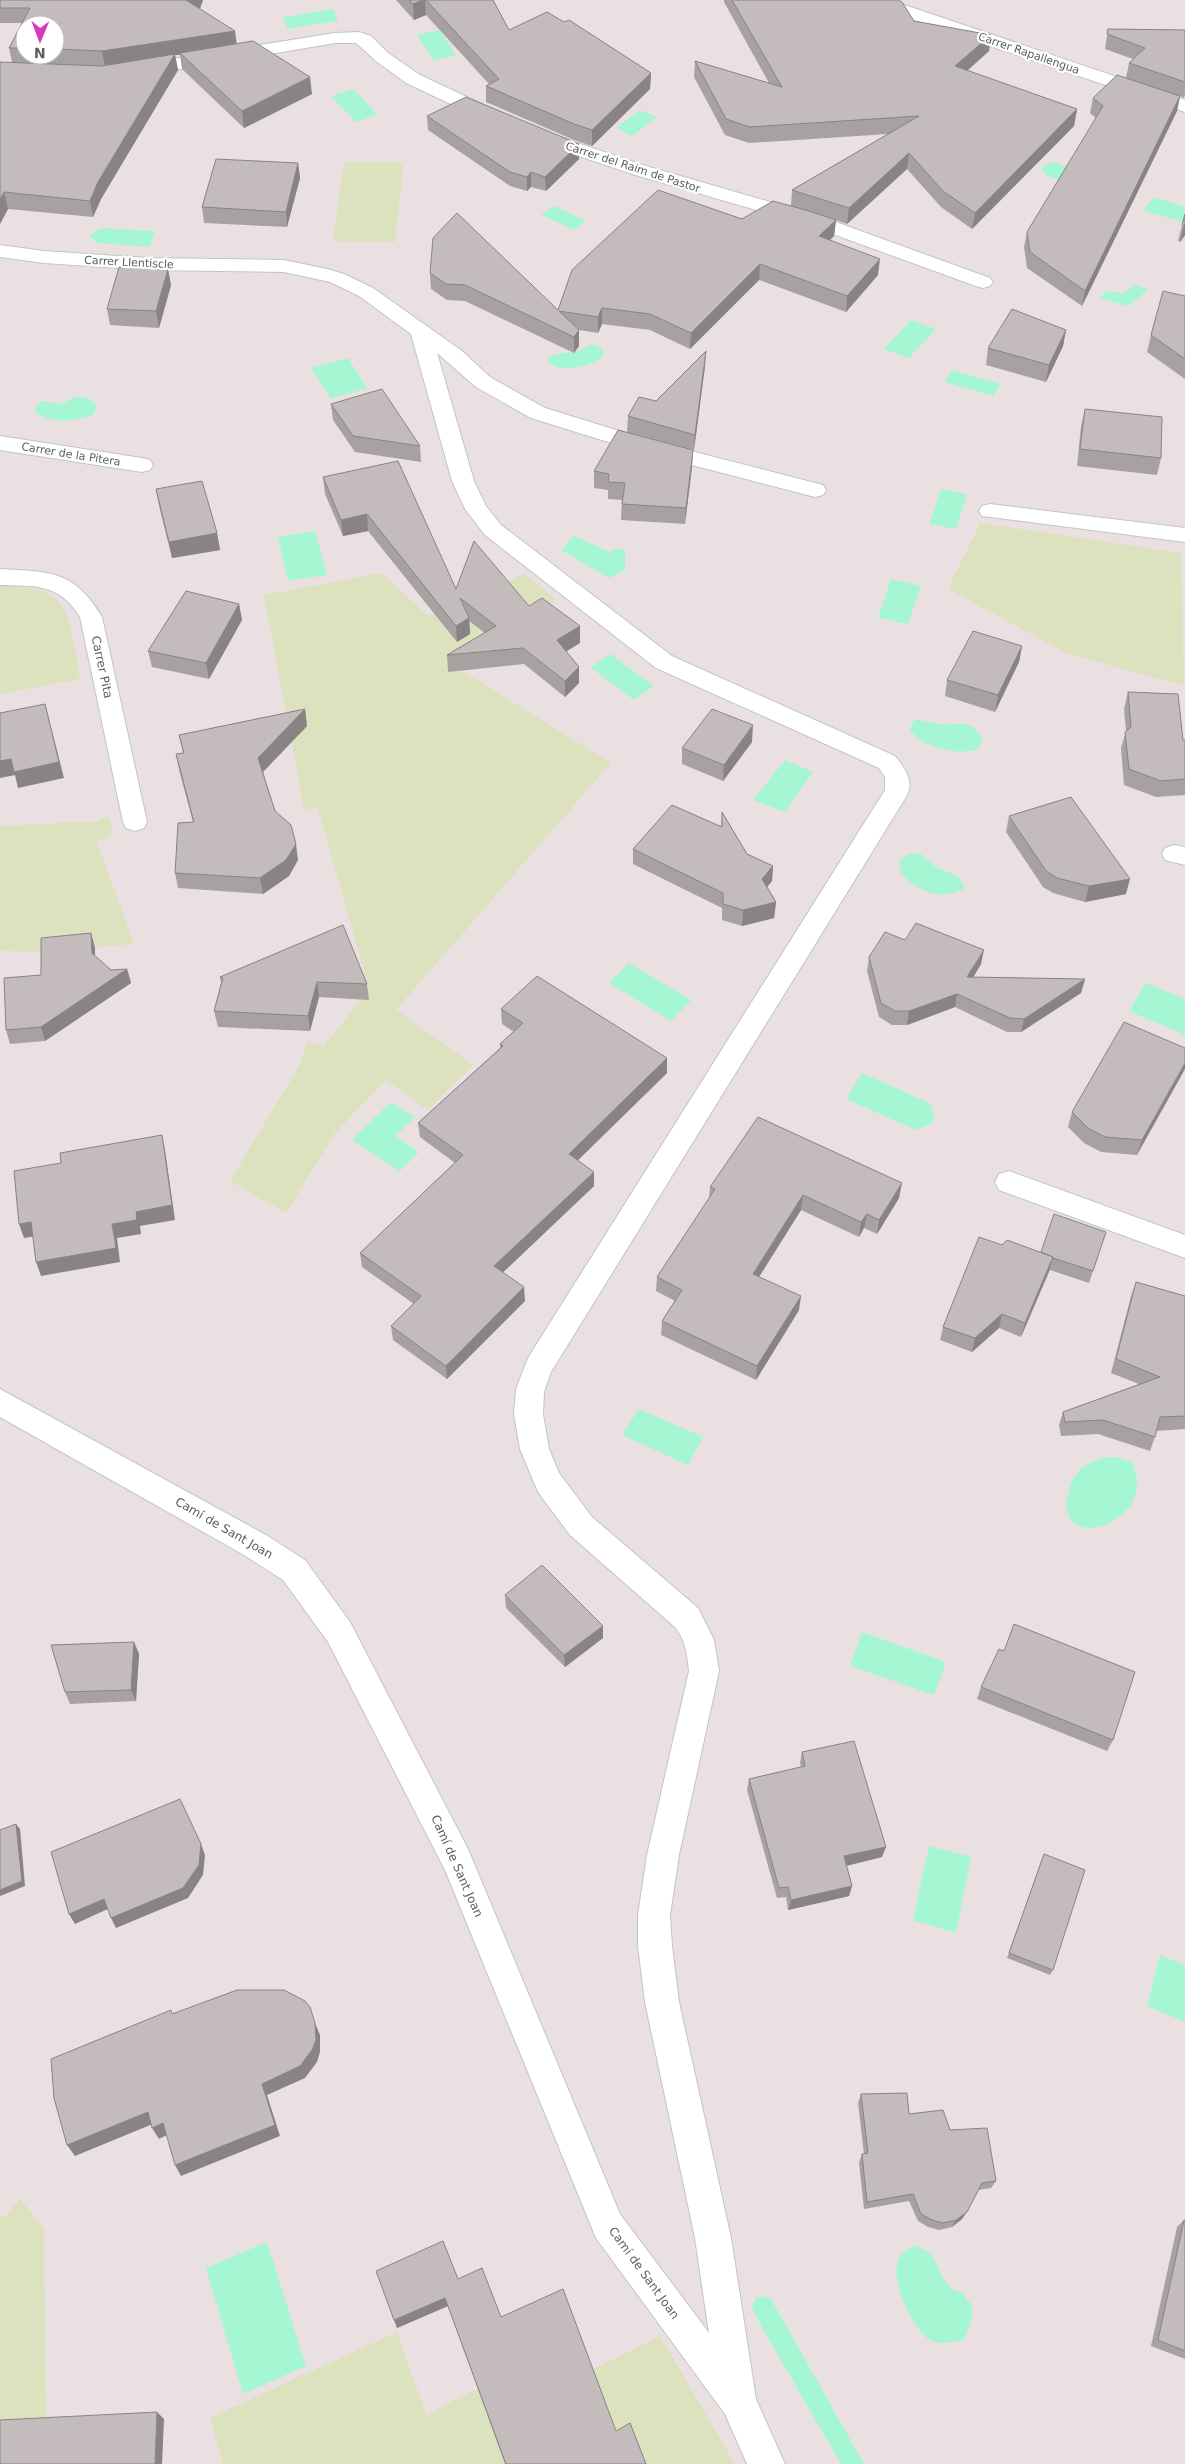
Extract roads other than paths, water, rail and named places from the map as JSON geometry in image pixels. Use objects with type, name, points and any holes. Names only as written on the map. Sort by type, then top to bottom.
[{"type":"street","name":"Carrer Rapallengua","points":[[872,0],[1185,106]]},
{"type":"street","name":"Carrer del Raim de Pastor","points":[[123,72],[334,38],[359,37],[413,79],[522,129],[639,170],[815,221],[983,282]]},
{"type":"street","name":"Carrer Llentiscle","points":[[0,251],[44,257],[148,264],[284,266],[337,278],[366,292],[455,356],[483,382],[538,413],[642,445],[815,490]]},
{"type":"street","points":[[421,333],[463,481],[476,509],[493,530],[664,662],[694,678],[887,762],[897,776],[897,791],[538,1367],[529,1395],[533,1444],[540,1466],[550,1485],[582,1527],[683,1612],[698,1634],[704,1650],[704,1671],[662,1856],[654,1915],[655,1946],[662,2002],[714,2238],[738,2401]]},
{"type":"street","name":"Carrer de la Pitera","points":[[0,443],[142,465]]},
{"type":"street","points":[[990,511],[1185,535]]},
{"type":"street","name":"Carrer Pita","points":[[0,577],[56,582],[66,586],[85,604],[91,617],[135,822]]},
{"type":"street","points":[[1009,1182],[1185,1247]]},
{"type":"street","name":"Camí de Sant Joan","points":[[0,1402],[255,1544],[294,1570],[340,1632],[457,1860],[608,2226],[738,2401],[766,2464]]},
{"type":"waterway","points":[[763,2307],[853,2464]]}]
